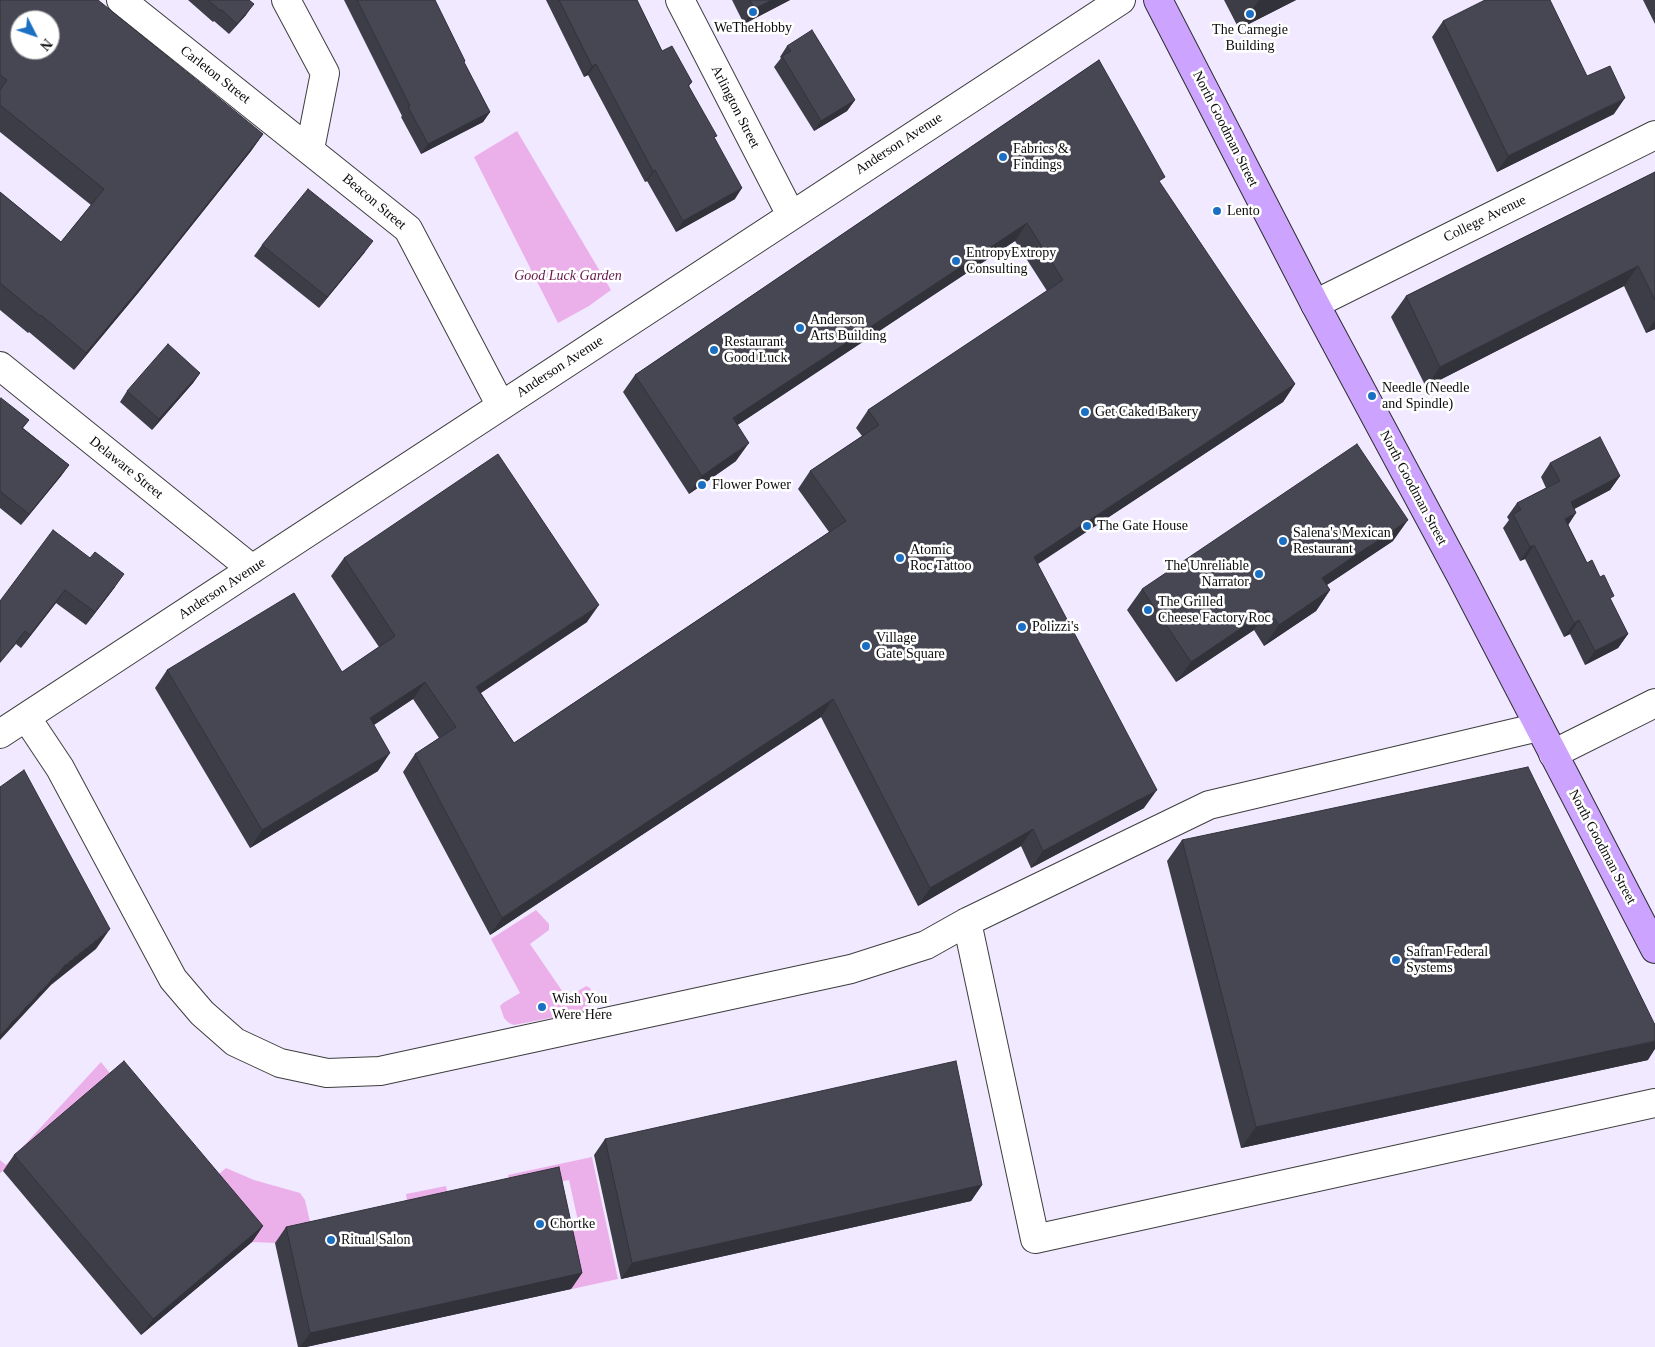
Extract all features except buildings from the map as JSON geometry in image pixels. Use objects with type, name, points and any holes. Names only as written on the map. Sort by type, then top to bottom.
[{"type":"main road","name":"North Goodman Street","points":[[1158,0],[1655,949]]},
{"type":"street","name":"Carleton Street","points":[[121,0],[310,149]]},
{"type":"street","points":[[286,0],[325,73],[310,149]]},
{"type":"street","name":"Arlington Street","points":[[680,0],[791,215]]},
{"type":"street","name":"Anderson Avenue","points":[[0,734],[1121,0]]},
{"type":"street","name":"College Avenue","points":[[1316,304],[1655,135]]},
{"type":"street","name":"Beacon Street","points":[[310,149],[408,229],[501,406]]},
{"type":"street","name":"Delaware Street","points":[[0,366],[252,569]]},
{"type":"street","points":[[1553,754],[1655,703]]},
{"type":"street","points":[[26,717],[60,768],[173,979],[202,1013],[235,1042],[280,1063],[327,1073],[380,1071],[851,969],[926,945],[967,922],[1209,805],[1539,727]]},
{"type":"street","points":[[967,922],[1035,1239],[1655,1103]]},
{"type":"green space","name":"Good Luck Garden","points":[[517,131],[611,290],[589,306],[558,323],[474,157]]},
{"type":"green space","points":[[536,910],[549,924],[549,930],[530,944],[567,998],[586,986],[590,988],[595,999],[587,1011],[514,1025],[504,1018],[500,1006],[520,993],[491,939]]},
{"type":"green space","points":[[101,1062],[113,1077],[0,1173],[0,1160],[6,1165]]},
{"type":"green space","points":[[592,1157],[618,1279],[572,1289],[560,1234],[580,1230],[569,1180],[511,1191],[508,1175]]},
{"type":"green space","points":[[226,1168],[254,1180],[300,1193],[305,1200],[313,1235],[275,1243],[252,1242],[205,1186]]},
{"type":"green space","points":[[446,1186],[450,1205],[409,1214],[406,1194]]},
{"type":"place","name":"WeTheHobby","points":[[753,12]]},
{"type":"place","name":"The Carnegie Building","points":[[1250,14]]},
{"type":"place","name":"Fabrics & Findings","points":[[1003,157]]},
{"type":"place","name":"Lento","points":[[1217,211]]},
{"type":"place","name":"EntropyExtropy Consulting","points":[[956,261]]},
{"type":"place","name":"Anderson Arts Building","points":[[800,328]]},
{"type":"place","name":"Restaurant Good Luck","points":[[714,350]]},
{"type":"place","name":"Needle (Needle and Spindle)","points":[[1372,396]]},
{"type":"place","name":"Get Caked Bakery","points":[[1085,412]]},
{"type":"place","name":"Flower Power","points":[[702,485]]},
{"type":"place","name":"The Gate House","points":[[1087,526]]},
{"type":"place","name":"Salena's Mexican Restaurant","points":[[1283,541]]},
{"type":"place","name":"Atomic Roc Tattoo","points":[[900,558]]},
{"type":"place","name":"The Unreliable Narrator","points":[[1259,574]]},
{"type":"place","name":"The Grilled Cheese Factory Roc","points":[[1148,610]]},
{"type":"place","name":"Polizzi's","points":[[1022,627]]},
{"type":"place","name":"Village Gate Square","points":[[866,646]]},
{"type":"place","name":"Safran Federal Systems","points":[[1396,960]]},
{"type":"place","name":"Wish You Were Here","points":[[542,1007]]},
{"type":"place","name":"Chortke","points":[[540,1224]]},
{"type":"place","name":"Ritual Salon","points":[[331,1240]]}]
